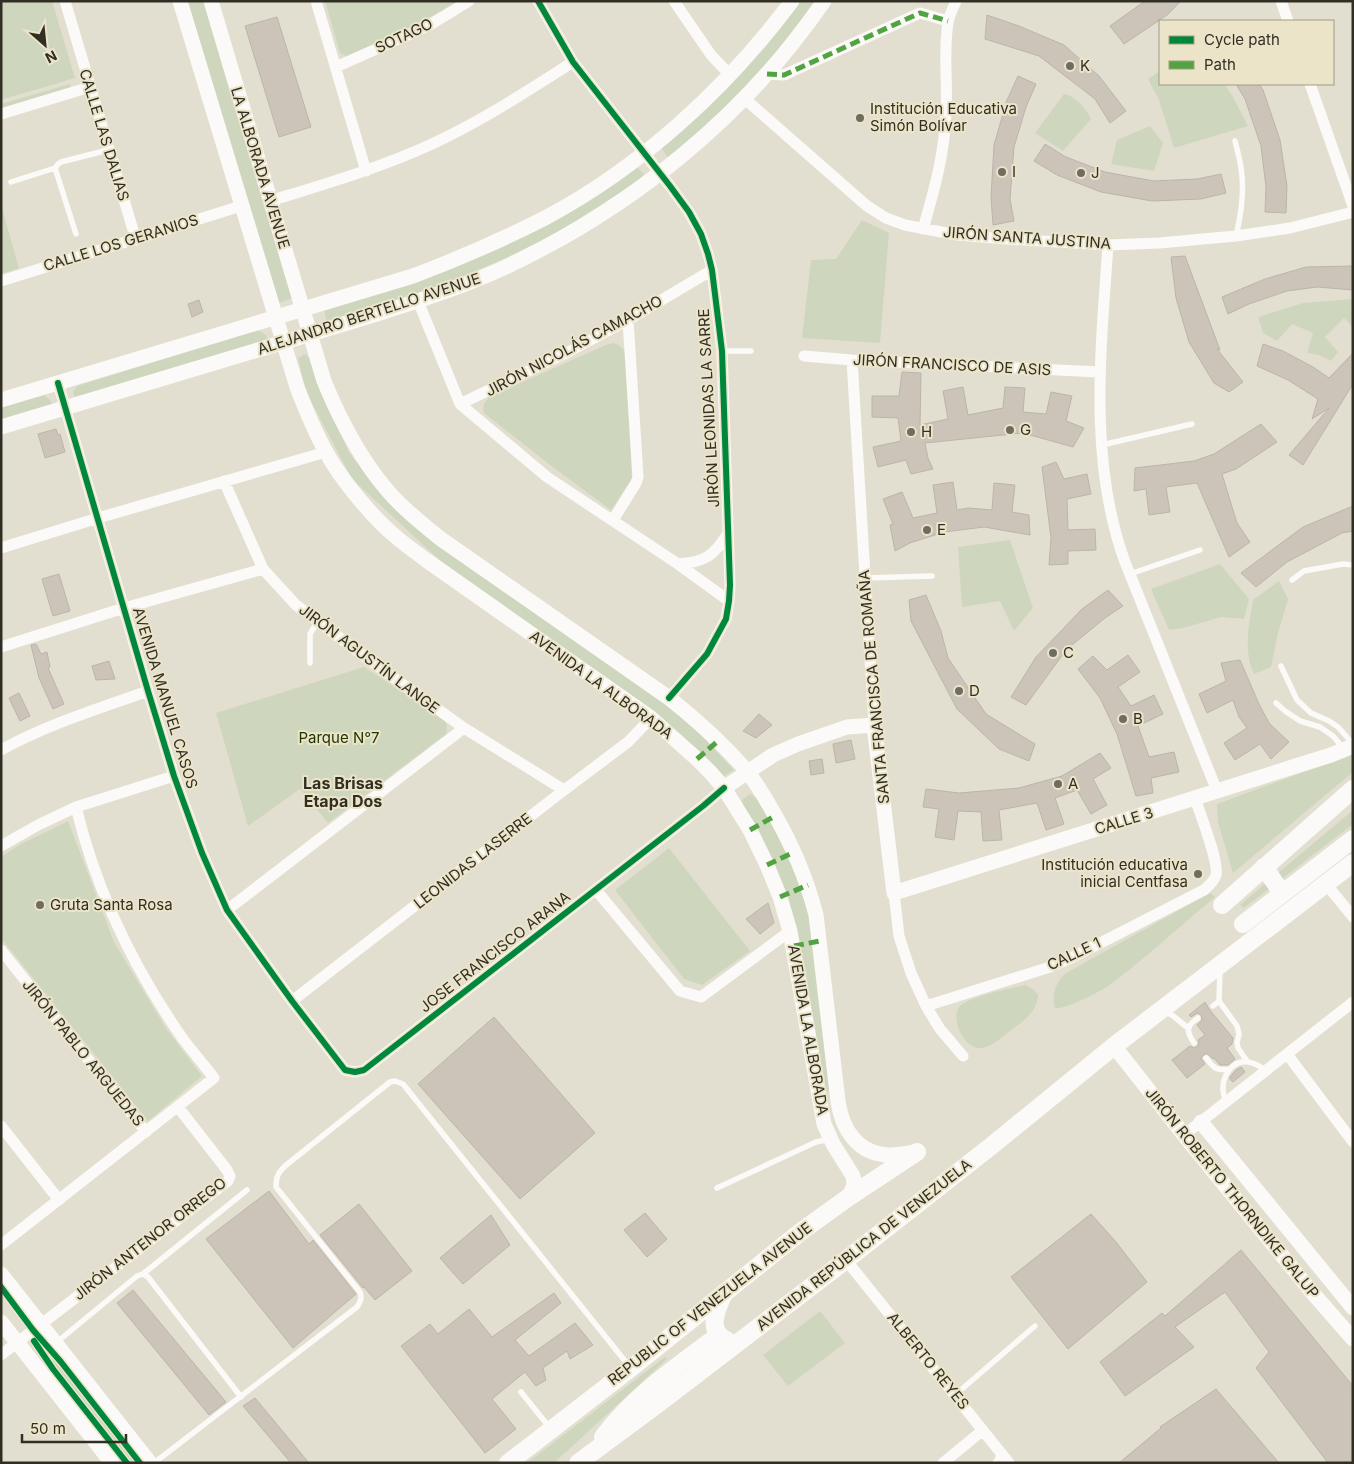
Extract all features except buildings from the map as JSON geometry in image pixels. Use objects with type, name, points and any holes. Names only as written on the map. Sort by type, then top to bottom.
[{"type":"main road","name":"LA ALBORADA AVENUE","points":[[180,1],[276,317]]},
{"type":"main road","name":"LA ALBORADA AVENUE","points":[[211,1],[310,334]]},
{"type":"main road","name":"ALEJANDRO BERTELLO AVENUE","points":[[1,400],[413,276],[465,256],[546,217],[615,174],[674,128],[730,74],[775,24],[792,1]]},
{"type":"main road","name":"ALEJANDRO BERTELLO AVENUE","points":[[1,427],[418,301],[509,266],[550,245],[628,197],[688,151],[745,99],[811,20],[824,1]]},
{"type":"main road","name":"AVENIDA LA ALBORADA","points":[[276,317],[309,418],[326,452],[366,507],[394,535],[426,560],[651,718],[697,759],[724,788],[750,830],[780,897],[790,931],[824,1124],[830,1139],[853,1176],[853,1188],[849,1197]]},
{"type":"main road","name":"AVENIDA LA ALBORADA","points":[[310,334],[324,381],[338,415],[363,458],[387,491],[415,518],[441,539],[669,698],[718,741],[747,772],[762,792],[790,843],[808,885],[816,915],[838,1102],[843,1122],[850,1136],[872,1152],[887,1155],[917,1152]]},
{"type":"main road","name":"JOSE FRANCISCO ARANA","points":[[724,788],[773,755],[798,744],[847,727],[874,726]]},
{"type":"main road","name":"SANTA FRANCISCA DE ROMAÑA","points":[[874,726],[894,893]]},
{"type":"main road","name":"CALLE 3","points":[[894,893],[1218,791],[1350,747]]},
{"type":"main road","points":[[1222,905],[1353,789]]},
{"type":"main road","points":[[1243,924],[1353,839]]},
{"type":"main road","points":[[1326,884],[1325,875],[1333,854]]},
{"type":"main road","points":[[1161,1010],[1353,863]]},
{"type":"main road","points":[[1264,867],[1282,893]]},
{"type":"main road","name":"AVENIDA REPÚBLICA DE VENEZUELA","points":[[592,1452],[739,1343],[846,1260],[1161,1010]]},
{"type":"main road","name":"JIRÓN ROBERTO THORNDIKE GALUP","points":[[1114,1046],[1184,1136],[1310,1291],[1353,1339]]},
{"type":"main road","name":"JIRÓN ROBERTO THORNDIKE GALUP","points":[[1201,1122],[1353,1308]]},
{"type":"main road","name":"REPUBLIC OF VENEZUELA AVENUE","points":[[508,1463],[664,1342],[803,1230],[917,1152]]},
{"type":"main road","points":[[1,1274],[150,1463]]},
{"type":"main road","points":[[724,1294],[716,1314],[714,1323],[716,1330],[727,1341],[739,1343]]},
{"type":"main road","points":[[1,1322],[112,1463]]},
{"type":"main road","name":"REPUBLIC OF VENEZUELA AVENUE","points":[[578,1463],[592,1452],[614,1422],[632,1404],[719,1335]]},
{"type":"main road","points":[[664,1342],[671,1340],[682,1346],[685,1352],[682,1364]]},
{"type":"street","name":"CALLE LAS DALIAS","points":[[65,1],[136,240]]},
{"type":"street","points":[[316,1],[366,171]]},
{"type":"street","name":"SOTAGO","points":[[336,67],[428,26],[469,1]]},
{"type":"street","name":"JIRÓN LEONIDAS LA SARRE","points":[[538,1],[574,62],[690,212],[701,234],[712,270],[722,351],[729,601],[726,619],[707,654],[669,698]]},
{"type":"street","points":[[674,1],[711,54],[730,74]]},
{"type":"street","points":[[923,229],[934,192],[943,146],[946,112],[945,45],[948,21],[956,1]]},
{"type":"street","points":[[1282,1],[1288,20]]},
{"type":"street","points":[[766,74],[784,75],[920,13],[948,21]]},
{"type":"street","points":[[270,201],[366,171],[432,144],[492,114],[574,62]]},
{"type":"street","points":[[1310,85],[1353,206]]},
{"type":"street","points":[[1,114],[90,87]]},
{"type":"street","name":"JIRÓN SANTA JUSTINA","points":[[745,99],[867,206],[886,218],[923,229],[966,236],[1108,245],[1159,243],[1236,236],[1290,228],[1353,212]]},
{"type":"street","name":"CALLE LOS GERANIOS","points":[[1,281],[241,206]]},
{"type":"street","points":[[1108,245],[1100,372],[1102,445],[1106,495],[1122,553],[1218,791]]},
{"type":"street","name":"JIRÓN NICOLÁS CAMACHO","points":[[460,404],[570,351],[628,320],[712,270]]},
{"type":"street","points":[[418,301],[460,404],[547,477],[678,564],[729,601]]},
{"type":"street","points":[[613,520],[638,477],[628,320]]},
{"type":"street","name":"JIRÓN FRANCISCO DE ASIS","points":[[804,356],[1100,372]]},
{"type":"street","name":"SANTA FRANCISCA DE ROMAÑA","points":[[852,360],[874,726]]},
{"type":"street","name":"AVENIDA MANUEL CASOS","points":[[58,382],[148,691],[174,776],[202,853],[227,910],[292,1001]]},
{"type":"street","points":[[1,548],[326,452]]},
{"type":"street","name":"JIRÓN AGUSTÍN LANGE","points":[[224,481],[263,569],[296,605],[464,728],[564,790]]},
{"type":"street","points":[[678,564],[694,563],[708,557],[720,546],[728,533]]},
{"type":"street","points":[[1,647],[124,608],[263,569]]},
{"type":"street","points":[[1,750],[24,737],[84,713],[148,691]]},
{"type":"street","name":"LEONIDAS LASERRE","points":[[292,1001],[628,742],[651,718]]},
{"type":"street","points":[[227,910],[464,728]]},
{"type":"street","points":[[1,846],[38,825],[76,807],[174,776]]},
{"type":"street","name":"JOSE FRANCISCO ARANA","points":[[292,1001],[345,1070],[355,1072],[364,1070],[724,788]]},
{"type":"street","name":"CALLE 1","points":[[926,1006],[1050,967],[1204,890],[1213,882],[1216,873],[1215,861],[1195,798]]},
{"type":"street","points":[[1,1245],[214,1078],[184,1040],[132,956],[111,912],[94,867],[76,807]]},
{"type":"street","points":[[1326,884],[1353,917]]},
{"type":"street","points":[[596,890],[680,991],[700,997],[790,931]]},
{"type":"street","name":"SANTA FRANCISCA DE ROMAÑA","points":[[894,893],[899,936],[911,973],[926,1006],[940,1029],[963,1056]]},
{"type":"street","name":"JIRÓN PABLO ARGUEDAS","points":[[1,950],[146,1132]]},
{"type":"street","points":[[1184,1136],[1353,1002]]},
{"type":"street","points":[[1287,1054],[1353,1142]]},
{"type":"street","name":"JIRÓN ANTENOR ORREGO","points":[[1,1355],[228,1182],[230,1176],[227,1170],[178,1107]]},
{"type":"street","points":[[1,1126],[59,1200]]},
{"type":"street","name":"ALBERTO REYES","points":[[846,1260],[983,1430],[1002,1460]]},
{"type":"street","points":[[943,1463],[983,1430]]},
{"type":"lane","points":[[1235,141],[1241,170],[1242,188],[1241,215],[1236,236]]},
{"type":"lane","points":[[11,182],[55,168],[62,162],[108,150]]},
{"type":"lane","points":[[55,168],[76,234]]},
{"type":"lane","points":[[722,351],[751,351]]},
{"type":"lane","points":[[1102,445],[1192,424]]},
{"type":"lane","points":[[1130,574],[1200,550]]},
{"type":"lane","points":[[1292,580],[1304,571],[1343,564],[1353,565]]},
{"type":"lane","points":[[865,578],[932,576]]},
{"type":"lane","points":[[310,663],[310,634],[318,621]]},
{"type":"lane","points":[[1281,666],[1297,700],[1311,713],[1338,727],[1350,747]]},
{"type":"lane","points":[[1276,703],[1300,721],[1320,727],[1350,747]]},
{"type":"lane","points":[[1220,966],[1219,1001],[1237,1026],[1239,1034],[1238,1048],[1247,1062]]},
{"type":"lane","points":[[1213,1006],[1219,1001]]},
{"type":"lane","points":[[1161,1010],[1172,1015],[1188,1028],[1194,1043]]},
{"type":"lane","points":[[1188,1028],[1198,1018]]},
{"type":"lane","points":[[1206,1058],[1214,1068],[1221,1070],[1230,1069]]},
{"type":"lane","points":[[1226,1102],[1223,1090],[1224,1078],[1230,1069],[1238,1063],[1247,1062],[1257,1064],[1266,1070]]},
{"type":"lane","points":[[154,1463],[357,1307],[362,1298],[360,1292],[276,1187],[276,1180],[279,1172],[286,1166],[390,1082],[395,1080],[403,1084],[630,1368]]},
{"type":"lane","points":[[717,1188],[816,1142],[830,1139]]},
{"type":"lane","points":[[55,1343],[247,1190]]},
{"type":"lane","points":[[143,1274],[148,1277],[241,1397]]},
{"type":"lane","points":[[955,1395],[1035,1326]]},
{"type":"lane","points":[[521,1392],[552,1429]]},
{"type":"green space","points":[[1,1],[52,1],[75,78],[1,100]]},
{"type":"green space","points":[[187,1],[205,1],[295,297],[279,303]]},
{"type":"green space","points":[[325,1],[458,1],[403,31],[346,56],[340,53]]},
{"type":"green space","points":[[795,1],[815,1],[760,73],[720,113],[668,158],[661,147]]},
{"type":"green space","points":[[1159,72],[1159,85],[1225,85],[1248,126],[1174,148],[1159,100],[1148,79]]},
{"type":"green space","points":[[70,84],[71,88],[1,109],[1,104]]},
{"type":"green space","points":[[1064,94],[1080,103],[1091,119],[1063,151],[1035,133]]},
{"type":"green space","points":[[1150,126],[1163,143],[1154,171],[1111,164],[1117,140]]},
{"type":"green space","points":[[636,166],[644,174],[638,181],[556,234],[428,291],[327,323],[324,309],[423,279]]},
{"type":"green space","points":[[1,205],[19,268],[1,274]]},
{"type":"green space","points":[[862,220],[889,233],[880,343],[802,338],[811,260],[836,259]]},
{"type":"green space","points":[[1353,299],[1353,327],[1344,318],[1325,337],[1338,352],[1331,361],[1319,355],[1307,353],[1313,333],[1292,324],[1277,341],[1263,333],[1258,317],[1303,303]]},
{"type":"green space","points":[[258,330],[266,335],[267,340],[75,398],[73,392],[77,386]]},
{"type":"green space","points":[[614,343],[625,351],[632,478],[611,510],[484,413],[483,409],[489,397]]},
{"type":"green space","points":[[305,354],[312,360],[348,451],[374,485],[687,720],[734,770],[716,781],[661,721],[444,564],[352,479],[306,392],[298,358]]},
{"type":"green space","points":[[44,395],[53,405],[1,425],[1,407]]},
{"type":"green space","points":[[1010,540],[1033,608],[1014,631],[1000,601],[962,607],[958,547]]},
{"type":"green space","points":[[1220,564],[1249,599],[1244,619],[1221,617],[1169,630],[1151,589]]},
{"type":"green space","points":[[1279,581],[1288,599],[1271,667],[1254,674],[1248,647],[1253,600]]},
{"type":"green space","name":"Parque N°7","points":[[364,667],[444,719],[447,725],[446,734],[328,823],[300,789],[248,826],[216,713]]},
{"type":"green space","points":[[1353,754],[1353,772],[1233,873],[1218,822],[1217,804]]},
{"type":"green space","points":[[750,794],[760,800],[780,838],[800,882],[811,920],[829,1089],[826,1094],[806,975],[795,925],[744,811],[742,800]]},
{"type":"green space","points":[[1353,810],[1353,824],[1244,908],[1240,905]]},
{"type":"green space","points":[[68,821],[114,942],[165,1027],[202,1076],[148,1121],[1,938],[1,857],[19,845]]},
{"type":"green space","points":[[669,848],[750,951],[702,985],[684,979],[615,890]]},
{"type":"green space","points":[[1210,893],[1215,897],[1111,984],[1075,1003],[1055,1008],[1055,989],[1066,973]]},
{"type":"green space","points":[[1025,985],[1034,990],[1038,995],[1036,1006],[1027,1018],[991,1045],[976,1048],[970,1045],[958,1026],[956,1018],[960,1006],[981,996]]},
{"type":"green space","points":[[820,1311],[845,1343],[788,1386],[763,1355]]},
{"type":"green space","points":[[44,1349],[64,1366],[140,1463],[127,1463],[59,1377]]},
{"type":"green space","points":[[665,1357],[667,1359],[554,1463],[527,1463]]},
{"type":"marked path","points":[[767,74],[784,75],[920,13],[948,21]]},
{"type":"marked path","points":[[697,759],[718,741]]},
{"type":"marked path","points":[[750,830],[775,816]]},
{"type":"marked path","points":[[767,865],[794,852]]},
{"type":"marked path","points":[[780,897],[808,885]]},
{"type":"marked path","points":[[794,946],[820,941]]},
{"type":"cycle path","points":[[538,1],[573,62],[689,212],[701,234],[712,270],[722,351],[729,601],[726,619],[707,654],[669,698]]},
{"type":"cycle path","points":[[58,383],[174,776],[202,853],[227,910],[292,1001],[345,1070],[355,1072],[364,1070],[724,788]]},
{"type":"cycle path","points":[[1,1287],[33,1330],[61,1362],[140,1463]]},
{"type":"cycle path","points":[[34,1341],[53,1369],[127,1463]]},
{"type":"place","name":"K","points":[[1070,66]]},
{"type":"place","name":"Institución Educativa Simón Bolívar","points":[[860,118]]},
{"type":"place","name":"I","points":[[1002,172]]},
{"type":"place","name":"J","points":[[1081,173]]},
{"type":"place","name":"G","points":[[1010,430]]},
{"type":"place","name":"H","points":[[911,432]]},
{"type":"place","name":"E","points":[[927,530]]},
{"type":"place","name":"C","points":[[1053,653]]},
{"type":"place","name":"D","points":[[959,691]]},
{"type":"place","name":"B","points":[[1123,719]]},
{"type":"place","name":"A","points":[[1058,784]]},
{"type":"place","name":"Institución educativa inicial Centfasa","points":[[1198,874]]},
{"type":"place","name":"Gruta Santa Rosa","points":[[40,905]]},
{"type":"district","name":"Las Brisas Etapa Dos","points":[[343,792]]}]
